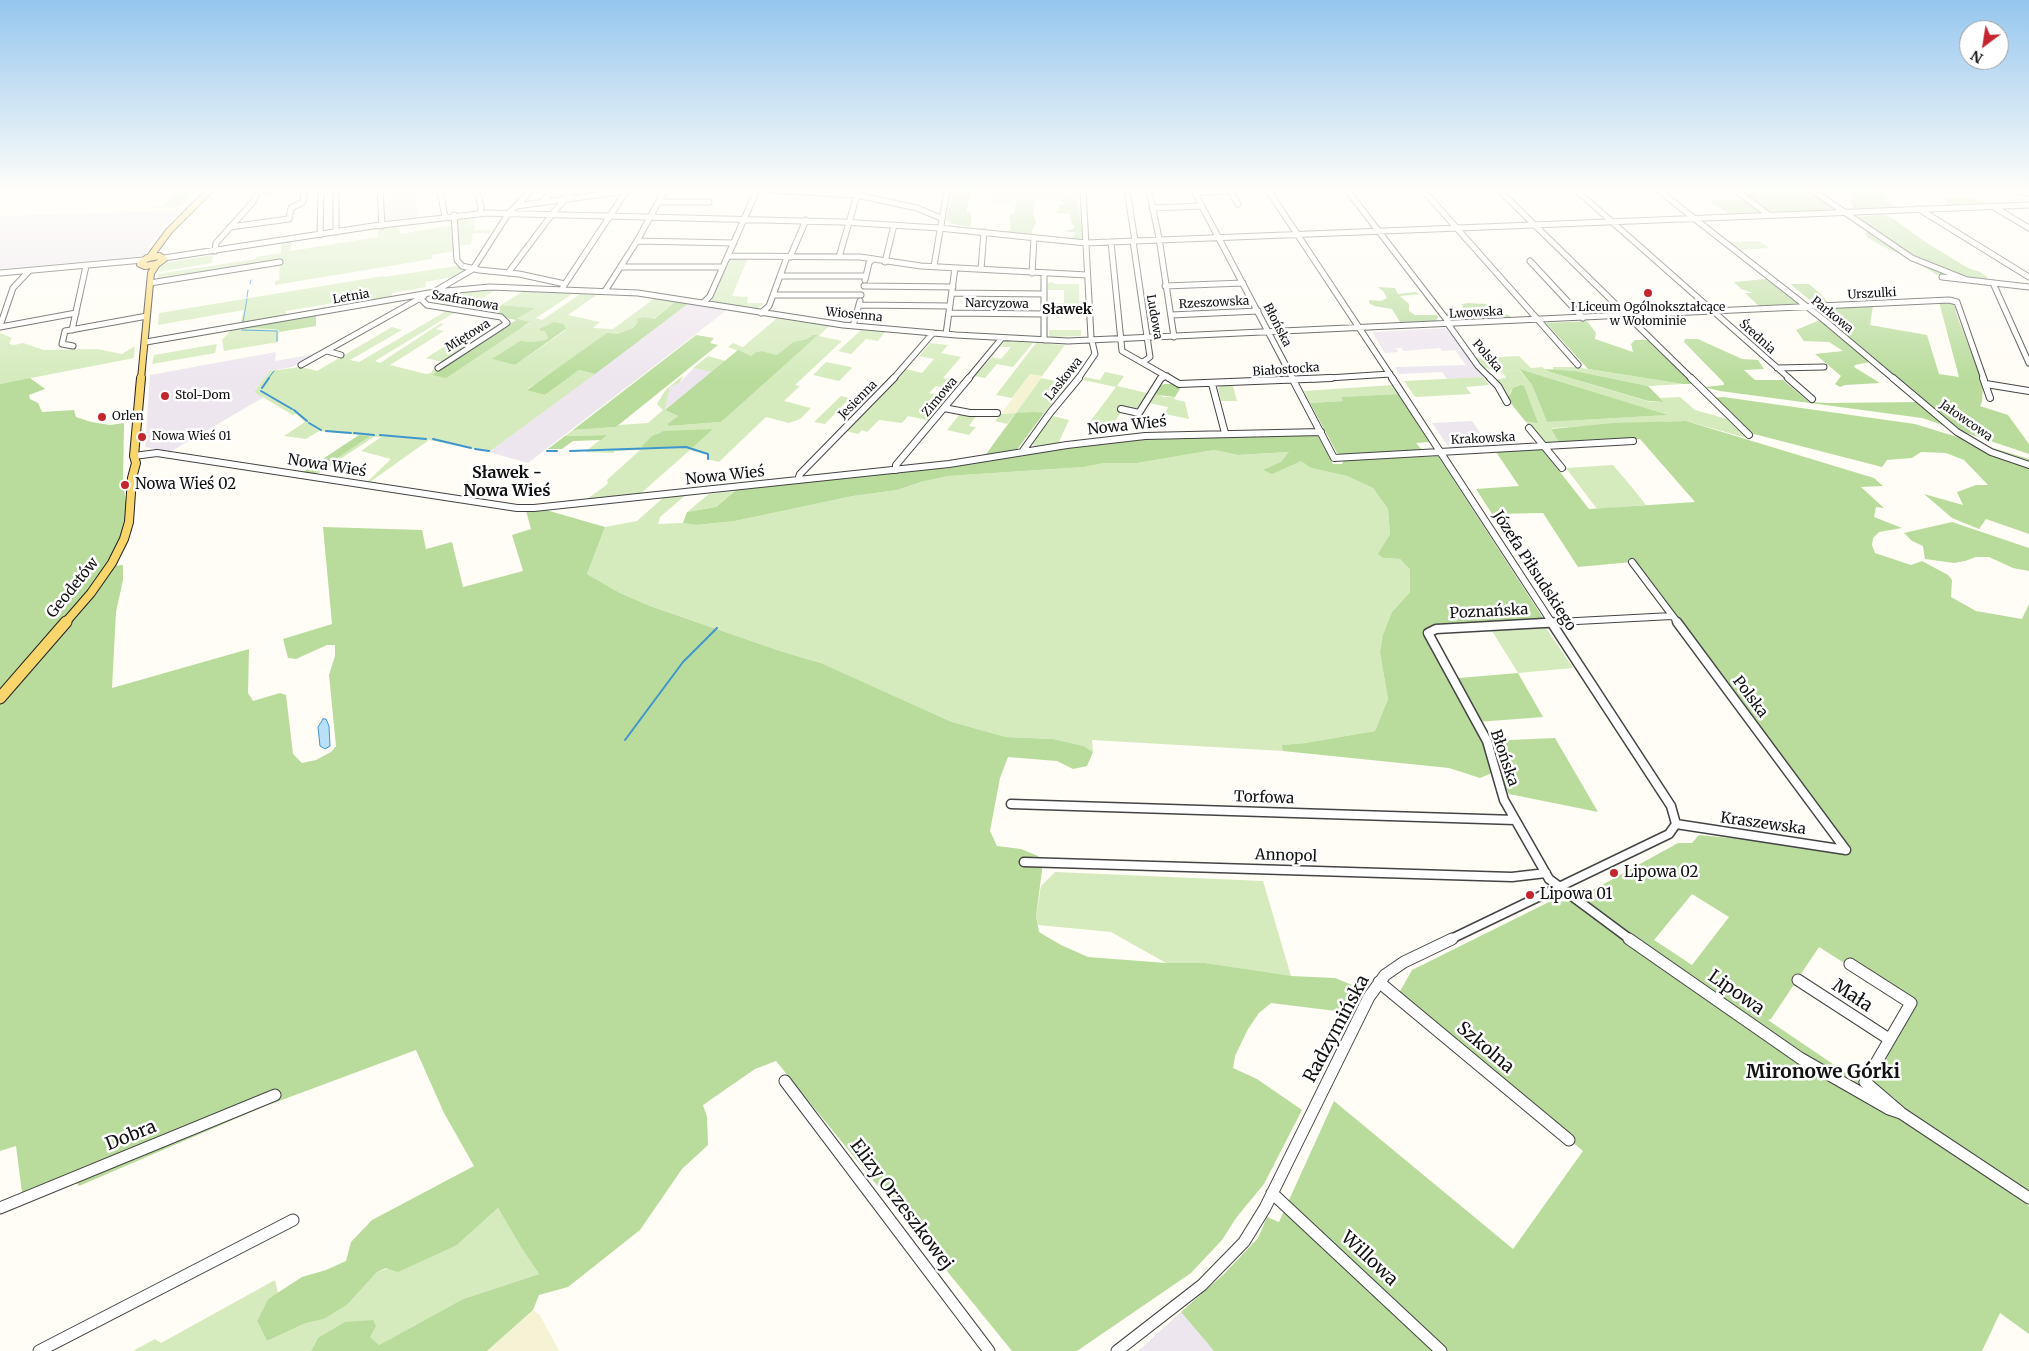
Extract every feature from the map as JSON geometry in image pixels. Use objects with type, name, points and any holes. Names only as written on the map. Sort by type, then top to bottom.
[{"type":"main road","points":[[152,261],[155,253]]},
{"type":"main road","name":"Geodetów","points":[[0,698],[91,593],[112,563],[124,538],[129,522],[132,478],[136,463],[134,456],[138,392],[146,342],[152,261]]},
{"type":"street","points":[[0,273],[152,261],[202,253]]},
{"type":"street","points":[[457,253],[457,260],[462,266],[473,269]]},
{"type":"street","points":[[435,292],[473,269],[484,253]]},
{"type":"street","points":[[508,273],[523,253]]},
{"type":"street","points":[[563,287],[586,253]]},
{"type":"street","points":[[605,291],[629,253]]},
{"type":"street","points":[[703,303],[710,296],[729,253]]},
{"type":"street","points":[[760,312],[769,306],[791,253]]},
{"type":"street","points":[[839,257],[840,253]]},
{"type":"street","points":[[885,262],[887,253]]},
{"type":"street","points":[[934,266],[936,253]]},
{"type":"street","points":[[981,270],[982,253]]},
{"type":"street","points":[[1032,273],[1033,253]]},
{"type":"street","name":"Laskowa","points":[[1022,452],[1050,413],[1092,361],[1095,351],[1092,340],[1087,253]]},
{"type":"street","points":[[1112,253],[1120,340],[1123,352],[1167,376]]},
{"type":"street","name":"Ludowa","points":[[1135,253],[1150,357],[1143,362]]},
{"type":"street","points":[[1161,253],[1174,337]]},
{"type":"street","name":"Błońska","points":[[1226,253],[1334,458]]},
{"type":"street","name":"Józefa Piłsudskiego","points":[[1310,253],[1671,806],[1676,817],[1676,824]]},
{"type":"street","name":"Polska","points":[[1395,253],[1449,324],[1478,366],[1498,386],[1507,402]]},
{"type":"street","points":[[1479,253],[1578,365]]},
{"type":"street","points":[[1563,253],[1749,435]]},
{"type":"street","name":"Średnia","points":[[1648,253],[1812,399]]},
{"type":"street","name":"Parkowa","points":[[1737,253],[1920,402]]},
{"type":"street","points":[[1905,253],[1912,258],[1967,280]]},
{"type":"street","points":[[1989,253],[2029,278]]},
{"type":"street","points":[[728,256],[839,257],[981,270],[1088,275]]},
{"type":"street","points":[[853,326],[869,263],[873,260]]},
{"type":"street","points":[[150,283],[280,262]]},
{"type":"street","points":[[1530,262],[1583,318]]},
{"type":"street","points":[[72,330],[86,266]]},
{"type":"street","points":[[621,266],[723,267]]},
{"type":"street","points":[[946,334],[956,268]]},
{"type":"street","name":"Wiosenna","points":[[473,269],[508,273],[563,287],[638,293],[853,326],[1044,340],[1146,338]]},
{"type":"street","points":[[30,271],[13,288],[0,326],[76,313]]},
{"type":"street","points":[[1044,274],[1044,340]]},
{"type":"street","points":[[780,276],[866,276]]},
{"type":"street","points":[[1942,277],[2029,287]]},
{"type":"street","points":[[1165,286],[1243,283]]},
{"type":"street","points":[[1993,283],[2029,362]]},
{"type":"street","points":[[864,286],[953,287]]},
{"type":"street","name":"Letnia","points":[[146,342],[422,296],[435,292],[490,287],[563,287]]},
{"type":"street","points":[[952,293],[1043,294]]},
{"type":"street","points":[[774,295],[861,295]]},
{"type":"street","points":[[301,365],[422,296]]},
{"type":"street","name":"Szafranowa","points":[[422,296],[427,305],[501,317],[507,321]]},
{"type":"street","name":"Urszulki","points":[[1807,308],[1949,300],[1957,302],[1990,398]]},
{"type":"street","points":[[859,305],[950,306]]},
{"type":"street","name":"Lwowska","points":[[1146,338],[1807,308]]},
{"type":"street","name":"Rzeszowska","points":[[1171,316],[1258,311]]},
{"type":"street","name":"Narcyzowa","points":[[950,313],[1044,314]]},
{"type":"street","points":[[73,346],[62,344],[65,331],[147,316]]},
{"type":"street","name":"Miętowa","points":[[438,368],[507,321]]},
{"type":"street","name":"Jesienna","points":[[798,480],[800,474],[886,387],[933,333]]},
{"type":"street","name":"Zimowa","points":[[896,470],[896,465],[1002,338]]},
{"type":"street","points":[[327,351],[341,355]]},
{"type":"street","points":[[1777,368],[1824,367]]},
{"type":"street","name":"Białostocka","points":[[1167,376],[1183,385],[1390,374]]},
{"type":"street","points":[[1121,409],[1139,413],[1161,378],[1167,376]]},
{"type":"street","points":[[1212,384],[1225,433]]},
{"type":"street","points":[[1986,384],[2029,391]]},
{"type":"street","name":"Jałowcowa","points":[[1920,402],[1969,440],[1991,452],[2029,465]]},
{"type":"street","points":[[944,408],[970,413],[997,413]]},
{"type":"street","points":[[1528,428],[1562,468]]},
{"type":"street","name":"Nowa Wieś","points":[[134,456],[157,454],[517,508],[534,508],[964,462],[1022,452],[1145,436],[1321,432]]},
{"type":"street","name":"Krakowska","points":[[1334,458],[1633,441]]},
{"type":"street","name":"Polska","points":[[1632,562],[1846,850]]},
{"type":"street","name":"Poznańska","points":[[1428,633],[1436,629],[1672,616]]},
{"type":"street","name":"Błońska","points":[[1428,633],[1487,740],[1504,800],[1549,879],[1559,888]]},
{"type":"street","name":"Torfowa","points":[[1012,804],[1515,820]]},
{"type":"street","name":"Kraszewska","points":[[1676,824],[1846,850]]},
{"type":"street","name":"Radzymińska","points":[[1117,1351],[1177,1306],[1219,1269],[1244,1242],[1272,1193],[1369,998],[1379,982],[1391,970],[1669,834],[1676,824]]},
{"type":"street","name":"Annopol","points":[[1024,862],[1512,877],[1546,873]]},
{"type":"street","name":"Lipowa","points":[[1559,888],[1664,965],[1800,1058],[1890,1110],[1902,1114]]},
{"type":"street","name":"Mała","points":[[1798,980],[1889,1039],[1911,1002],[1850,964]]},
{"type":"street","name":"Szkolna","points":[[1379,982],[1569,1140]]},
{"type":"street","name":"Lipowa","points":[[1889,1039],[1865,1082],[1891,1102],[1902,1114],[2029,1198]]},
{"type":"street","name":"Elizy Orzeszkowej","points":[[785,1081],[989,1351]]},
{"type":"street","name":"Dobra","points":[[0,1208],[275,1096]]},
{"type":"street","name":"Willowa","points":[[1272,1193],[1441,1351]]},
{"type":"street","points":[[39,1351],[293,1220]]},
{"type":"shaded area","points":[[0,253],[146,253],[144,256],[0,269]]},
{"type":"shaded area","points":[[689,303],[727,310],[528,463],[489,452]]},
{"type":"shaded area","points":[[1446,328],[1483,377],[1447,379],[1442,372],[1399,374],[1395,367],[1466,365],[1455,350],[1442,351],[1440,348],[1403,351],[1401,348],[1396,348],[1398,352],[1385,353],[1372,332]]},
{"type":"shaded area","points":[[276,352],[275,361],[316,354],[292,367],[270,371],[254,392],[264,397],[170,452],[145,447],[150,375]]},
{"type":"shaded area","points":[[694,368],[712,372],[665,410],[670,387],[679,383]]},
{"type":"shaded area","points":[[1030,374],[1042,376],[1016,413],[1001,414]]},
{"type":"shaded area","points":[[1472,421],[1490,447],[1452,448],[1448,446],[1432,423]]},
{"type":"shaded area","points":[[533,1310],[540,1315],[559,1351],[487,1351]]},
{"type":"shaded area","points":[[1181,1312],[1214,1351],[1138,1351]]},
{"type":"green space","points":[[281,253],[443,253],[432,255],[432,259],[275,285],[275,281],[279,280],[280,261],[158,280],[158,274],[256,259],[256,257]]},
{"type":"green space","points":[[1899,253],[1943,253],[1968,268],[1980,272],[1988,280],[1937,275]]},
{"type":"green space","points":[[213,255],[212,263],[159,272],[161,266],[170,262]]},
{"type":"green space","points":[[731,258],[748,258],[732,296],[748,297],[747,303],[764,303],[757,309],[711,302]]},
{"type":"green space","points":[[456,266],[468,270],[458,276],[425,282],[426,287],[392,293],[392,298],[340,307],[339,302],[286,311],[286,315],[289,316],[240,324],[244,310],[158,325],[159,313],[383,276]]},
{"type":"green space","points":[[1766,279],[1799,305],[1760,307],[1745,293],[1753,293],[1741,289],[1734,282]]},
{"type":"green space","points":[[1053,282],[1054,284],[1079,284],[1080,316],[1048,316],[1048,303],[1064,303],[1064,290],[1048,290],[1048,283]]},
{"type":"green space","points":[[1790,284],[1809,284],[1829,304],[1816,305]]},
{"type":"green space","points":[[1377,287],[1395,288],[1398,294],[1415,292],[1421,294],[1400,296],[1409,304],[1409,311],[1415,315],[1437,315],[1438,318],[1435,321],[1400,322],[1392,309],[1374,306],[1369,303],[1369,300],[1381,301],[1387,298],[1383,291]]},
{"type":"green space","points":[[497,289],[479,300],[465,297],[449,307],[441,305],[467,290]]},
{"type":"green space","points":[[523,291],[574,293],[536,318],[542,320],[582,293],[598,294],[568,315],[600,322],[593,328],[613,329],[655,298],[676,301],[653,319],[645,317],[637,319],[639,322],[633,328],[617,334],[527,389],[545,395],[579,370],[595,374],[489,452],[429,440],[370,482],[367,482],[391,459],[361,451],[381,437],[374,437],[317,474],[314,474],[369,436],[319,431],[306,439],[284,436],[305,422],[296,414],[293,415],[254,392],[270,371],[301,367],[317,371],[392,327],[402,330],[350,360],[359,362],[448,310],[455,311],[375,361],[380,363],[441,323],[444,324],[436,329],[444,331],[390,365],[426,374],[431,373],[434,368],[440,370],[433,375],[530,323],[516,320],[534,308],[501,305]],"holes":[[[566,330],[515,365],[493,359],[527,341],[534,343],[545,340],[548,338],[545,331]]]},
{"type":"green space","points":[[676,301],[689,303],[595,374],[579,370],[545,395],[527,390],[607,333],[617,334],[633,328],[638,322],[636,319],[645,317],[654,319]]},
{"type":"green space","points":[[1939,302],[1954,302],[1956,313],[1983,384],[1980,406],[2008,415],[2029,444],[2029,454],[1922,418],[1720,391],[1704,387],[1724,385],[1724,383],[1684,342],[1685,339],[1698,339],[1742,359],[1758,360],[1764,369],[1744,370],[1755,380],[1783,380],[1809,402],[1919,402],[1870,362],[1855,365],[1854,367],[1880,383],[1840,387],[1835,384],[1841,376],[1815,354],[1843,351],[1829,342],[1804,341],[1796,330],[1820,320],[1812,309],[1873,306],[1870,325],[1927,335],[1939,374],[1959,377]]},
{"type":"green space","points":[[1462,304],[1486,304],[1494,310],[1490,312],[1509,315],[1511,318],[1456,320],[1450,319],[1446,313],[1464,312]]},
{"type":"green space","points":[[501,305],[535,308],[517,319],[530,322],[446,378],[432,375],[516,320],[488,314]]},
{"type":"green space","points":[[316,315],[316,326],[279,332],[279,330],[273,329],[243,328]]},
{"type":"green space","points":[[777,318],[829,326],[819,336],[842,341],[795,385],[800,386],[784,401],[811,408],[800,419],[789,423],[766,417],[719,462],[707,459],[707,455],[690,450],[639,495],[584,501],[605,486],[608,483],[607,480],[640,450],[615,451],[613,453],[585,452],[606,435],[565,436],[573,430],[648,423],[663,410],[657,404],[665,391],[684,375],[679,383],[670,387],[665,410],[678,416],[667,424],[669,426],[721,422],[807,339],[793,342],[777,355],[762,351],[756,352],[751,356],[728,347],[733,343],[743,347]],"holes":[[[713,429],[687,446],[641,447],[658,433]]]},
{"type":"green space","points":[[1587,321],[1596,333],[1595,339],[1633,352],[1631,344],[1635,340],[1650,340],[1692,384],[1588,369],[1546,323]]},
{"type":"green space","points":[[554,322],[564,324],[566,329],[515,365],[492,359],[520,341],[534,342],[545,340],[548,338],[545,331],[539,329]]},
{"type":"green space","points":[[243,328],[279,330],[278,342],[224,351],[222,340],[231,330]]},
{"type":"green space","points":[[861,330],[885,332],[878,341],[866,339],[851,354],[838,351]]},
{"type":"green space","points":[[1049,330],[1081,330],[1081,336],[1052,337],[1049,335]]},
{"type":"green space","points":[[0,333],[12,338],[9,344],[23,343],[44,350],[97,349],[122,354],[135,346],[134,358],[0,384]]},
{"type":"green space","points":[[696,335],[714,338],[710,343],[718,345],[616,427],[573,430]]},
{"type":"green space","points":[[813,335],[818,335],[721,422],[669,426],[667,424],[678,416],[665,410],[738,350],[751,356],[756,352],[762,351],[777,355],[793,342],[807,339]]},
{"type":"green space","points":[[456,339],[473,343],[443,362],[426,358]]},
{"type":"green space","points":[[1005,341],[1033,343],[1013,367],[997,364],[985,378],[975,376],[992,357],[1001,359],[1011,347],[1000,347]]},
{"type":"green space","points":[[930,343],[948,345],[941,353],[961,357],[943,378],[964,383],[957,391],[936,386],[929,393],[950,398],[931,421],[908,416],[902,423],[879,420],[867,432],[862,430],[858,434],[846,431],[906,369],[922,373],[934,359],[919,356]]},
{"type":"green space","points":[[1036,343],[1065,345],[1042,376],[1030,374],[1012,398],[996,395]]},
{"type":"green space","points":[[217,344],[215,353],[152,364],[154,355]]},
{"type":"green space","points":[[708,356],[726,361],[712,372],[693,368]]},
{"type":"green space","points":[[1519,356],[1531,368],[1542,367],[1550,372],[1650,402],[1664,402],[1660,398],[1680,397],[1695,410],[1727,419],[1747,438],[1686,421],[1677,421],[1552,428],[1560,444],[1543,443],[1525,421],[1529,420],[1511,390],[1510,395],[1505,396],[1493,380],[1506,378],[1503,373],[1482,367],[1475,358]],"holes":[[[1519,370],[1667,415],[1547,422],[1532,385]]]},
{"type":"green space","points":[[826,362],[852,368],[839,381],[813,375]]},
{"type":"green space","points":[[1553,367],[1575,367],[1683,384],[1648,386],[1575,371],[1553,370]]},
{"type":"green space","points":[[1519,369],[1668,415],[1547,422],[1532,385]]},
{"type":"green space","points":[[1545,369],[1575,371],[1648,386],[1664,402],[1648,401]]},
{"type":"green space","points":[[1105,372],[1124,376],[1117,386],[1147,393],[1134,410],[1119,407],[1118,410],[1122,411],[1106,434],[1098,432],[1097,428],[1086,427],[1116,387],[1083,380],[1085,377],[1100,380]]},
{"type":"green space","points":[[1483,377],[1489,385],[1466,387],[1471,394],[1415,397],[1404,381]]},
{"type":"green space","points":[[30,378],[45,389],[29,395],[30,399],[38,403],[42,412],[74,410],[76,417],[91,422],[110,425],[124,423],[123,483],[129,522],[111,566],[123,565],[123,580],[116,612],[112,688],[249,649],[248,693],[253,701],[280,693],[286,695],[293,754],[302,763],[316,760],[331,752],[336,746],[329,675],[335,656],[335,645],[327,645],[296,659],[288,658],[283,639],[332,624],[323,527],[422,530],[426,549],[452,542],[463,587],[523,571],[512,535],[531,529],[526,511],[546,510],[605,527],[587,574],[620,593],[650,606],[783,652],[821,663],[952,722],[1006,737],[1053,739],[1084,746],[1093,752],[1087,766],[1073,769],[1057,761],[1008,757],[1000,778],[990,831],[997,846],[1021,849],[1038,856],[1043,863],[1036,916],[1039,932],[1061,945],[1088,957],[1166,963],[1205,963],[1291,976],[1335,978],[1357,987],[1357,994],[1344,1012],[1271,1003],[1259,1013],[1248,1029],[1235,1056],[1233,1068],[1257,1079],[1302,1110],[1264,1184],[1236,1218],[1222,1240],[1191,1273],[1077,1351],[1012,1351],[776,1061],[755,1069],[703,1105],[707,1117],[708,1145],[682,1169],[640,1230],[568,1287],[539,1295],[533,1310],[487,1351],[311,1351],[318,1338],[345,1322],[373,1320],[376,1326],[370,1337],[379,1345],[463,1299],[539,1274],[498,1208],[457,1245],[398,1272],[386,1268],[377,1272],[347,1305],[324,1319],[306,1323],[267,1341],[257,1321],[268,1299],[302,1277],[326,1270],[346,1261],[351,1242],[372,1220],[474,1166],[444,1113],[416,1050],[263,1107],[79,1186],[69,1174],[22,1193],[16,1146],[0,1151],[0,384]]},
{"type":"green space","points":[[1041,378],[1069,384],[1044,413],[1016,413]]},
{"type":"green space","points":[[1161,385],[1181,387],[1175,397],[1158,395],[1156,393]]},
{"type":"green space","points":[[1393,385],[1398,394],[1342,397],[1343,401],[1310,403],[1304,391]]},
{"type":"green space","points":[[1521,385],[1524,386],[1538,423],[1525,421],[1505,396],[1510,395],[1513,388]]},
{"type":"green space","points":[[1221,386],[1233,386],[1237,401],[1221,401],[1218,388]]},
{"type":"green space","points":[[1156,393],[1163,397],[1175,397],[1174,399],[1185,402],[1189,419],[1165,414],[1168,407],[1149,403]]},
{"type":"green space","points":[[1398,394],[1429,442],[1416,443],[1422,450],[1342,455],[1337,453],[1310,403],[1343,401],[1341,397]]},
{"type":"green space","points":[[841,396],[850,398],[825,424],[814,422]]},
{"type":"green space","points":[[1723,397],[1915,424],[2029,459],[2029,534],[1986,519],[1979,529],[1952,518],[1924,494],[1963,505],[1957,492],[1976,485],[1988,485],[1964,460],[1946,453],[1921,452],[1912,458],[1887,460],[1882,467],[1750,433],[1714,398]]},
{"type":"green space","points":[[1016,413],[1007,424],[995,421],[1001,414]]},
{"type":"green space","points":[[1016,413],[1044,413],[1016,451],[984,457]]},
{"type":"green space","points":[[960,414],[977,415],[969,426],[976,427],[969,435],[947,430]]},
{"type":"green space","points":[[1053,416],[1069,420],[1058,444],[1035,446],[1032,444]]},
{"type":"green space","points":[[1686,421],[1874,478],[1883,486],[1861,487],[1884,508],[1876,507],[1874,517],[1902,528],[1879,532],[1873,538],[1872,545],[1875,553],[1911,565],[1922,561],[1948,575],[1952,580],[1951,597],[1976,611],[2022,619],[2029,604],[2029,1193],[1900,1106],[1894,1098],[1870,1082],[1914,1007],[1819,947],[1771,1019],[1768,1020],[1880,1096],[1842,1080],[1585,904],[1580,897],[1678,843],[1692,843],[1699,835],[1845,849],[1632,562],[1578,567],[1543,513],[1492,514],[1476,489],[1519,486],[1496,452],[1542,449],[1589,509],[1695,502],[1640,439],[1560,444],[1551,429],[1614,423]],"holes":[[[1692,894],[1729,917],[1692,965],[1654,940]]]},
{"type":"green space","points":[[713,429],[693,447],[641,447],[652,436],[664,431]]},
{"type":"green space","points":[[1268,434],[1318,436],[1333,464],[1342,464],[1344,460],[1438,456],[1543,618],[1541,622],[1433,628],[1426,635],[1447,679],[1518,673],[1543,717],[1477,722],[1487,741],[1555,738],[1598,812],[1509,794],[1489,754],[1492,773],[1480,778],[1449,768],[1283,751],[1282,745],[1375,731],[1388,699],[1380,653],[1383,635],[1392,612],[1410,592],[1410,569],[1400,559],[1383,558],[1378,554],[1390,534],[1388,509],[1373,488],[1347,476],[1311,468],[1301,461],[1272,474],[1263,470],[1281,462],[1289,452],[1238,455],[1214,450],[1137,463],[1104,463],[1084,467],[948,476],[897,490],[853,496],[735,521],[696,525],[683,523],[687,512],[716,507],[737,489],[1153,436]]},
{"type":"green space","points":[[359,435],[370,436],[314,474],[303,472]]},
{"type":"green space","points":[[607,435],[601,440],[573,441],[562,449],[548,449],[565,436]]},
{"type":"green space","points":[[1214,450],[1238,455],[1290,452],[1311,468],[1347,476],[1373,488],[1388,509],[1390,534],[1379,554],[1383,558],[1400,559],[1410,568],[1410,592],[1392,612],[1380,653],[1388,699],[1375,731],[1283,745],[1283,751],[1092,740],[1093,752],[1084,746],[1053,739],[1006,737],[952,722],[821,663],[783,652],[650,606],[620,593],[587,574],[605,527],[637,521],[664,497],[687,494],[660,517],[658,524],[683,523],[696,525],[735,521],[853,496],[897,490],[948,476],[1084,467],[1104,463],[1137,463]]},
{"type":"green space","points":[[1613,465],[1646,505],[1597,509],[1566,468]]},
{"type":"green space","points":[[734,491],[716,507],[687,512],[709,494]]},
{"type":"green space","points":[[1952,522],[2029,548],[2029,571],[2013,568],[1989,557],[1976,557],[1954,563],[1925,559],[1923,546],[1912,541],[1904,533]]},
{"type":"green space","points":[[1546,628],[1573,668],[1518,673],[1492,631]]},
{"type":"green space","points":[[1055,872],[1263,881],[1291,976],[1253,977],[1243,969],[1205,963],[1166,963],[1111,932],[1038,925],[1036,916],[1041,886]]},
{"type":"green space","points":[[1573,901],[1838,1085],[1908,1123],[2029,1206],[2029,1334],[2000,1313],[1982,1351],[1214,1351],[1181,1312],[1224,1274],[1258,1238],[1267,1217],[1279,1222],[1334,1101],[1513,1249],[1583,1151],[1398,995],[1412,970],[1549,902]]},
{"type":"green space","points":[[498,1208],[539,1274],[463,1299],[379,1345],[369,1337],[318,1338],[311,1351],[133,1351],[155,1339],[161,1343],[275,1280],[278,1293],[268,1299],[257,1321],[267,1341],[306,1323],[324,1319],[347,1305],[377,1272],[457,1245]]},
{"type":"water","points":[[323,719],[326,719],[329,726],[330,746],[325,749],[320,746],[318,727]]},
{"type":"waterway","points":[[250,284],[251,280]]},
{"type":"waterway","points":[[247,297],[248,290]]},
{"type":"waterway","points":[[243,322],[247,299]]},
{"type":"waterway","points":[[242,330],[277,331],[277,341]]},
{"type":"waterway","points":[[268,379],[274,371]]},
{"type":"waterway","points":[[262,388],[269,378]]},
{"type":"waterway","points":[[261,391],[292,409]]},
{"type":"waterway","points":[[294,410],[307,421]]},
{"type":"waterway","points":[[309,423],[321,430]]},
{"type":"waterway","points":[[326,431],[351,433]]},
{"type":"waterway","points":[[354,433],[374,435]]},
{"type":"waterway","points":[[380,435],[426,439]]},
{"type":"waterway","points":[[433,439],[471,448]]},
{"type":"waterway","points":[[570,451],[686,447],[708,454],[708,459]]},
{"type":"waterway","points":[[475,449],[489,451]]},
{"type":"waterway","points":[[547,451],[557,451]]},
{"type":"waterway","points":[[625,740],[683,662],[717,628]]},
{"type":"place","name":"I Liceum Ogólnokształcące w Wołominie","points":[[1648,293]]},
{"type":"place","name":"Stol-Dom","points":[[165,396]]},
{"type":"place","name":"Orlen","points":[[102,417]]},
{"type":"place","name":"Nowa Wieś 01","points":[[142,437]]},
{"type":"place","name":"Nowa Wieś 02","points":[[125,485]]},
{"type":"place","name":"Lipowa 02","points":[[1614,873]]},
{"type":"place","name":"Lipowa 01","points":[[1530,895]]},
{"type":"district","name":"Sławek","points":[[1067,310]]},
{"type":"district","name":"Sławek - Nowa Wieś","points":[[507,482]]},
{"type":"district","name":"Mironowe Górki","points":[[1823,1073]]}]
